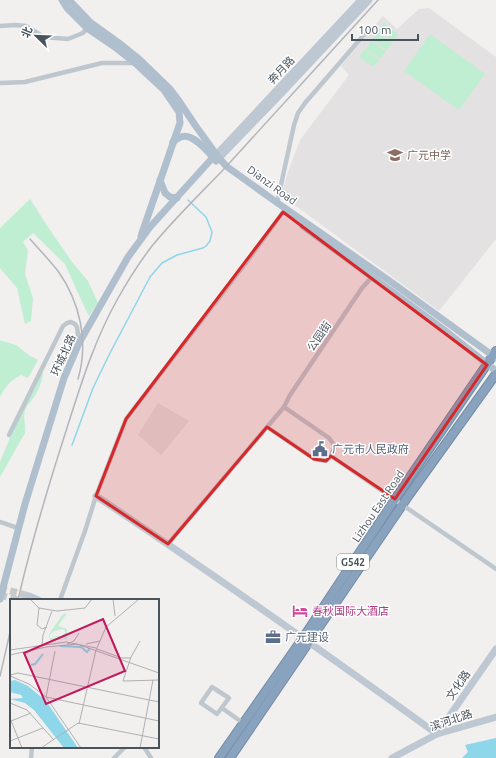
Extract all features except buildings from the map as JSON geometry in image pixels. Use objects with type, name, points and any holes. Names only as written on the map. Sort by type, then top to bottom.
[{"type":"highway","name":"G542","points":[[487,365],[495,355]]},
{"type":"highway","name":"Lizhou East Road","points":[[230,758],[395,499],[487,365]]},
{"type":"highway","name":"Lizhou East Road","points":[[219,758],[243,723],[306,640],[496,373]]},
{"type":"main road","points":[[62,0],[67,8],[87,28],[135,64],[164,90],[179,112],[180,122],[138,244]]},
{"type":"main road","name":"Dianzi Road","points":[[69,0],[90,22],[139,59],[169,88],[180,101],[224,169],[443,329],[496,373]]},
{"type":"main road","points":[[173,142],[182,136],[188,136],[201,144],[216,157]]},
{"type":"main road","points":[[201,144],[207,158],[207,165]]},
{"type":"main road","name":"Dianzi Road","points":[[216,157],[276,203],[495,355]]},
{"type":"main road","name":"环城北路","points":[[0,599],[2,582],[25,504],[64,378],[79,343],[128,257],[150,227],[216,157]]},
{"type":"main road","points":[[160,180],[165,193],[170,197],[177,198]]},
{"type":"street","name":"奔月路","points":[[216,157],[361,0]]},
{"type":"street","points":[[216,157],[277,98],[369,0]]},
{"type":"street","points":[[0,26],[26,26],[44,37],[68,40],[83,33],[87,28]]},
{"type":"street","points":[[276,203],[298,113],[369,29]]},
{"type":"street","points":[[0,83],[25,82],[102,63],[135,64]]},
{"type":"street","points":[[60,599],[96,496],[126,419],[283,212]]},
{"type":"street","name":"公园街","points":[[267,427],[284,407],[362,288],[372,277]]},
{"type":"street","points":[[9,434],[65,324],[71,322],[75,324],[77,327],[79,343]]},
{"type":"street","points":[[168,544],[267,427],[314,459],[326,461],[331,456],[335,446],[329,438],[284,407]]},
{"type":"street","points":[[331,456],[496,569]]},
{"type":"street","points":[[96,496],[306,640],[438,734]]},
{"type":"street","points":[[0,522],[18,528]]},
{"type":"street","points":[[29,596],[36,599]]},
{"type":"street","name":"文化路","points":[[438,734],[496,649]]},
{"type":"street","points":[[212,687],[229,698],[222,708],[217,714],[201,703],[212,687]]},
{"type":"street","points":[[222,708],[243,723]]},
{"type":"street","name":"滨河北路","points":[[392,758],[438,734],[496,716]]},
{"type":"street","points":[[31,758],[32,748]]},
{"type":"street","points":[[114,758],[124,748]]},
{"type":"street","points":[[145,748],[150,758]]},
{"type":"highlighted area","points":[[283,212],[487,365],[395,499],[331,456],[326,461],[314,459],[267,427],[168,544],[96,496],[126,419]]},
{"type":"shaded area","name":"广元中学","points":[[429,8],[496,57],[496,239],[439,311],[281,195],[300,140],[349,75],[341,66],[383,16],[397,29],[419,9]]},
{"type":"shaded area","points":[[158,403],[189,421],[161,455],[138,435]]},
{"type":"green space","points":[[384,23],[398,34],[393,41],[378,31]]},
{"type":"green space","points":[[378,32],[392,43],[387,50],[372,40]]},
{"type":"green space","points":[[430,34],[485,74],[459,110],[404,71]]},
{"type":"green space","points":[[371,41],[386,51],[380,59],[366,49]]},
{"type":"green space","points":[[365,49],[379,60],[373,67],[359,57]]},
{"type":"green space","points":[[30,199],[72,262],[88,281],[98,303],[89,316],[65,264],[33,233],[23,242],[28,250],[25,274],[33,298],[31,321],[25,324],[17,288],[0,268],[0,228]]},
{"type":"green space","points":[[0,340],[16,345],[30,356],[38,360],[28,378],[21,375],[14,379],[6,387],[0,397]]},
{"type":"green space","points":[[43,371],[38,390],[25,409],[25,433],[0,477],[0,462],[11,435]]},
{"type":"water","points":[[496,738],[496,758],[462,758],[468,752],[465,745]]},
{"type":"waterway","points":[[72,445],[93,388],[150,277],[162,263],[177,255],[203,248],[210,241],[212,232],[206,217],[188,200]]},
{"type":"tunnel","points":[[0,588],[29,596]]},
{"type":"tunnel","points":[[0,595],[14,599]]},
{"type":"railway","points":[[18,599],[40,515],[82,381],[101,332],[125,286],[147,252],[169,226],[223,170],[378,0]]},
{"type":"railway","points":[[30,239],[58,271],[66,283],[77,309],[83,351],[78,379]]},
{"type":"railway","points":[[0,676],[10,632]]},
{"type":"place","name":"广元中学","points":[[395,155]]},
{"type":"place","name":"广元市人民政府","points":[[320,449]]},
{"type":"place","name":"春秋国际大酒店","points":[[300,611]]},
{"type":"place","name":"广元建设","points":[[273,637]]}]
